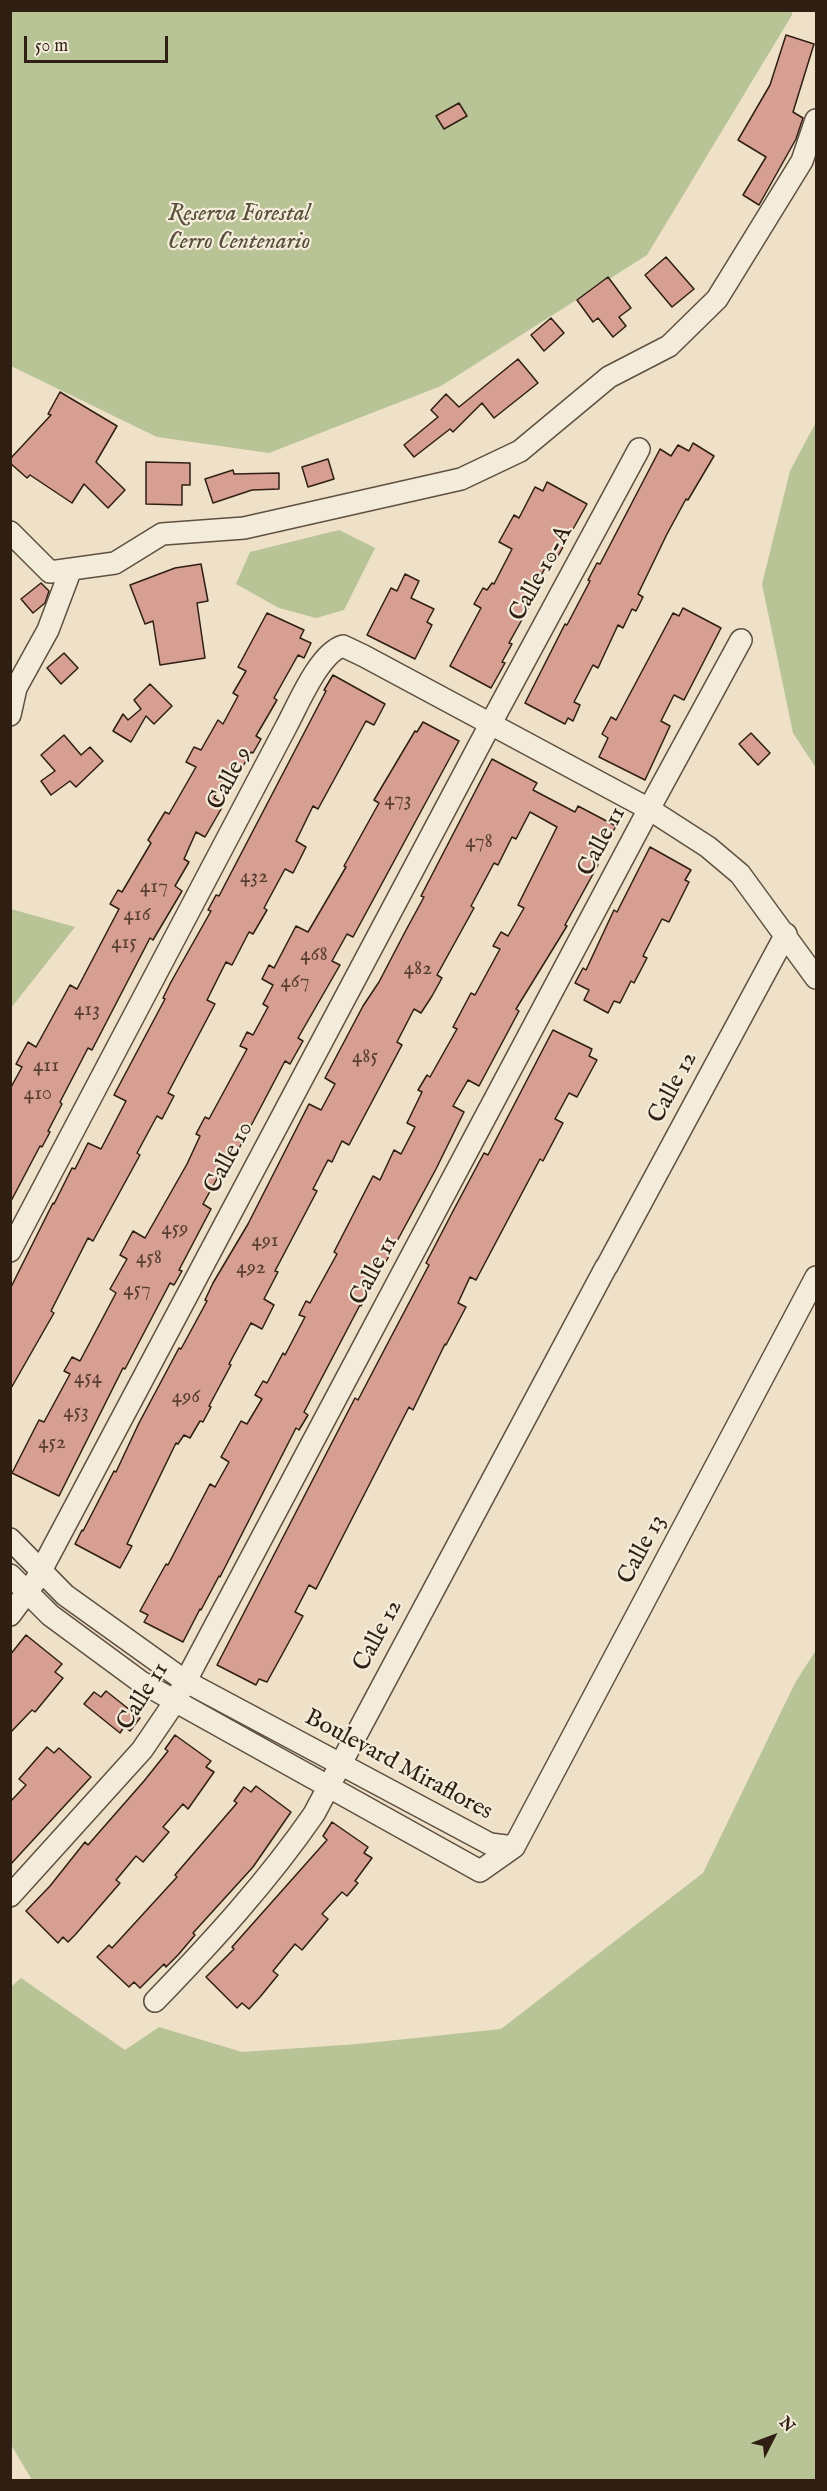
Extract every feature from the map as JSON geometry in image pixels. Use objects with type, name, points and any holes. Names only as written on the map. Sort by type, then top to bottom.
[{"type":"street","points":[[10,532],[50,572],[115,563],[162,534],[244,528],[461,479],[520,451],[609,377],[669,346],[717,299],[802,161],[816,120]]},
{"type":"street","name":"Calle 10-A","points":[[490,723],[639,449]]},
{"type":"street","points":[[10,715],[20,667],[48,630],[71,569]]},
{"type":"street","name":"Calle 11","points":[[10,1896],[142,1750],[174,1703],[741,640]]},
{"type":"street","name":"Calle 9","points":[[10,1251],[323,660],[335,648],[343,646],[490,723],[649,809],[708,847],[740,874],[816,978]]},
{"type":"street","name":"Calle 10","points":[[10,1615],[27,1593],[40,1570],[490,723]]},
{"type":"street","name":"Calle 12","points":[[155,2001],[232,1921],[280,1862],[314,1814],[339,1763],[786,934]]},
{"type":"street","name":"Calle 13","points":[[514,1846],[816,1277]]},
{"type":"street","name":"Boulevard Miraflores","points":[[10,1539],[65,1595],[185,1681],[490,1844],[514,1846]]},
{"type":"street","name":"Boulevard Miraflores","points":[[10,1575],[50,1615],[141,1682],[174,1703],[327,1788],[480,1870],[514,1846]]},
{"type":"green space","name":"Reserva Forestal Cerro Centenario","points":[[792,10],[792,15],[647,255],[441,386],[269,453],[157,437],[11,366],[10,11]]},
{"type":"green space","points":[[816,422],[816,768],[793,733],[762,584],[790,471]]},
{"type":"green space","points":[[339,530],[375,548],[344,610],[316,618],[279,608],[236,584],[250,552]]},
{"type":"green space","points":[[10,909],[75,927],[11,1008]]},
{"type":"green space","points":[[816,1650],[816,2480],[32,2480],[10,2443],[11,1987],[21,1978],[125,2050],[159,2027],[242,2052],[358,2044],[501,2029],[703,1873],[795,1683]]},
{"type":"building","points":[[786,35],[814,44],[793,112],[803,118],[796,139],[759,205],[743,195],[766,157],[738,140],[770,85]]},
{"type":"building","points":[[459,103],[467,116],[444,129],[436,116]]},
{"type":"building","points":[[666,257],[694,289],[672,307],[645,275]]},
{"type":"building","points":[[608,277],[631,308],[619,317],[626,326],[613,337],[598,318],[593,322],[577,300]]},
{"type":"building","points":[[551,318],[564,333],[544,351],[531,335]]},
{"type":"building","points":[[518,359],[538,383],[494,418],[482,403],[453,432],[450,429],[414,457],[404,445],[438,417],[431,410],[446,394],[459,407]]},
{"type":"building","points":[[60,392],[117,426],[96,462],[125,490],[108,508],[84,484],[72,503],[30,475],[27,478],[10,463],[10,459],[51,415],[48,414]]},
{"type":"building","points":[[693,443],[714,456],[667,534],[638,594],[643,597],[636,611],[632,609],[623,628],[618,625],[598,668],[593,665],[574,702],[580,705],[573,721],[568,718],[565,724],[525,703],[565,624],[567,625],[590,581],[588,580],[597,563],[600,564],[660,449],[671,456],[678,445],[689,451]]},
{"type":"building","points":[[328,459],[334,479],[308,487],[302,467]]},
{"type":"building","points":[[146,462],[190,463],[190,485],[182,485],[182,505],[146,504]]},
{"type":"building","points":[[233,470],[234,474],[279,473],[279,489],[252,490],[213,503],[205,479]]},
{"type":"building","points":[[547,482],[587,504],[558,556],[553,553],[536,585],[540,587],[509,643],[512,644],[502,662],[505,663],[491,688],[450,666],[481,608],[474,604],[483,588],[487,590],[492,583],[494,584],[512,549],[499,542],[514,515],[519,518],[535,487],[543,491]]},
{"type":"building","points":[[201,564],[208,601],[197,603],[205,658],[160,665],[153,621],[145,624],[130,585],[175,568]]},
{"type":"building","points":[[405,574],[419,581],[411,598],[434,609],[427,622],[432,625],[415,659],[367,635],[391,588],[397,591]]},
{"type":"building","points":[[41,583],[49,591],[45,603],[33,613],[21,599]]},
{"type":"building","points":[[683,608],[721,628],[684,700],[674,695],[661,721],[670,726],[645,780],[599,757],[608,738],[602,734],[611,717],[616,720],[673,613],[679,616]]},
{"type":"building","points":[[267,613],[304,630],[300,638],[311,643],[304,658],[298,655],[274,698],[277,700],[256,736],[261,739],[253,753],[251,752],[238,775],[230,770],[214,798],[224,804],[205,837],[196,832],[184,859],[189,862],[175,886],[182,891],[153,940],[150,938],[92,1050],[88,1048],[60,1102],[62,1104],[48,1131],[50,1132],[42,1147],[40,1146],[10,1203],[10,1089],[22,1067],[16,1064],[28,1042],[36,1047],[70,985],[77,989],[119,909],[110,904],[118,890],[122,892],[151,843],[148,840],[165,812],[169,814],[196,767],[186,762],[194,747],[201,750],[218,720],[223,724],[238,696],[233,693],[246,671],[238,667]]},
{"type":"building","points":[[64,653],[78,668],[61,684],[47,668]]},
{"type":"building","points":[[333,675],[385,704],[374,725],[366,721],[318,809],[313,806],[296,841],[306,847],[293,873],[285,869],[264,908],[267,910],[253,934],[249,932],[232,965],[226,962],[207,1000],[215,1004],[168,1093],[174,1096],[162,1119],[157,1116],[137,1153],[140,1155],[93,1241],[88,1238],[51,1311],[54,1313],[10,1390],[10,1289],[53,1203],[72,1168],[75,1169],[88,1143],[101,1149],[126,1101],[114,1095],[165,999],[163,998],[171,982],[211,911],[208,910],[216,895],[219,896]]},
{"type":"building","points":[[150,684],[172,706],[154,724],[146,716],[131,742],[113,731],[123,714],[128,720],[141,709],[134,700]]},
{"type":"building","points":[[423,722],[459,741],[353,937],[347,934],[332,961],[340,965],[298,1038],[303,1041],[290,1064],[285,1061],[223,1179],[218,1177],[203,1204],[211,1209],[179,1270],[182,1271],[174,1285],[170,1283],[125,1369],[123,1368],[59,1496],[12,1473],[39,1420],[44,1422],[70,1374],[64,1371],[72,1357],[80,1361],[116,1293],[110,1289],[127,1259],[120,1255],[133,1231],[145,1238],[187,1164],[200,1136],[196,1134],[205,1117],[209,1119],[247,1049],[240,1046],[247,1032],[253,1035],[268,1007],[263,1004],[273,985],[262,979],[269,965],[274,968],[296,926],[308,932],[346,867],[344,866],[379,803],[374,800],[415,731],[417,732]]},
{"type":"building","points":[[751,733],[770,753],[758,765],[739,744]]},
{"type":"building","points":[[64,735],[81,755],[90,747],[103,761],[76,787],[70,781],[51,795],[41,781],[55,771],[41,755]]},
{"type":"building","points":[[492,759],[537,783],[533,790],[575,812],[578,806],[616,826],[596,864],[598,865],[565,925],[567,926],[516,1009],[519,1011],[479,1086],[468,1080],[453,1106],[464,1112],[436,1169],[360,1305],[304,1412],[308,1415],[299,1430],[296,1428],[220,1577],[183,1642],[144,1622],[148,1615],[140,1611],[166,1564],[168,1565],[210,1484],[215,1487],[229,1462],[221,1457],[241,1421],[247,1424],[262,1399],[255,1395],[263,1381],[267,1383],[283,1353],[285,1355],[305,1317],[299,1315],[306,1301],[310,1303],[337,1254],[334,1252],[373,1176],[380,1180],[394,1150],[401,1154],[415,1127],[407,1123],[422,1092],[418,1090],[427,1075],[430,1077],[457,1029],[453,1027],[471,993],[475,995],[500,949],[493,946],[501,932],[508,936],[524,908],[518,905],[557,827],[530,812],[516,839],[512,837],[498,865],[494,863],[471,906],[474,908],[437,975],[442,978],[421,1013],[414,1009],[397,1042],[402,1045],[349,1145],[342,1141],[332,1162],[328,1160],[313,1189],[317,1191],[275,1271],[278,1272],[264,1299],[274,1305],[262,1329],[251,1323],[229,1364],[231,1365],[203,1422],[200,1421],[190,1438],[184,1435],[178,1444],[176,1443],[127,1544],[132,1546],[120,1568],[75,1544],[114,1471],[116,1472],[179,1348],[181,1349],[207,1301],[205,1300],[213,1283],[248,1224],[309,1104],[321,1110],[335,1084],[325,1078],[424,897],[421,896]]},
{"type":"building","points":[[650,847],[691,870],[685,880],[689,882],[669,922],[662,919],[643,956],[647,958],[634,983],[631,981],[620,1003],[614,1001],[608,1013],[584,1000],[589,990],[575,983],[583,968],[586,970],[614,910],[617,912]]},
{"type":"building","points":[[553,1030],[592,1049],[589,1056],[597,1060],[577,1097],[569,1093],[555,1119],[563,1123],[543,1161],[540,1159],[476,1280],[470,1277],[458,1303],[466,1307],[413,1410],[409,1407],[316,1589],[309,1585],[295,1612],[303,1616],[267,1682],[259,1679],[256,1685],[217,1665],[355,1398],[358,1400],[429,1265],[426,1263],[452,1213],[484,1153],[488,1155]]},
{"type":"building","points":[[26,1635],[62,1664],[55,1672],[63,1678],[35,1712],[32,1710],[10,1733],[10,1655]]},
{"type":"building","points":[[106,1691],[140,1718],[130,1731],[124,1727],[120,1733],[84,1704],[94,1692],[101,1697]]},
{"type":"building","points":[[175,1735],[211,1761],[206,1767],[214,1772],[188,1809],[183,1804],[163,1827],[169,1832],[143,1862],[136,1856],[116,1880],[120,1883],[75,1935],[68,1942],[63,1937],[58,1943],[26,1911],[50,1886],[85,1842],[88,1845],[144,1781],[168,1751],[165,1749]]},
{"type":"building","points":[[47,1747],[54,1753],[59,1748],[91,1777],[10,1865],[10,1802],[26,1785],[19,1779]]},
{"type":"building","points":[[256,1786],[291,1812],[253,1867],[193,1933],[195,1935],[178,1955],[166,1967],[164,1964],[140,1988],[134,1982],[129,1987],[97,1957],[109,1945],[112,1948],[177,1877],[175,1875],[237,1803],[234,1801],[244,1787],[251,1792]]},
{"type":"building","points":[[332,1822],[368,1847],[364,1853],[372,1858],[355,1881],[358,1883],[347,1896],[342,1892],[322,1914],[328,1919],[302,1950],[295,1944],[273,1971],[278,1975],[260,1997],[249,2009],[242,2003],[237,2008],[206,1977],[234,1949],[232,1947],[327,1840],[323,1836]]}]
